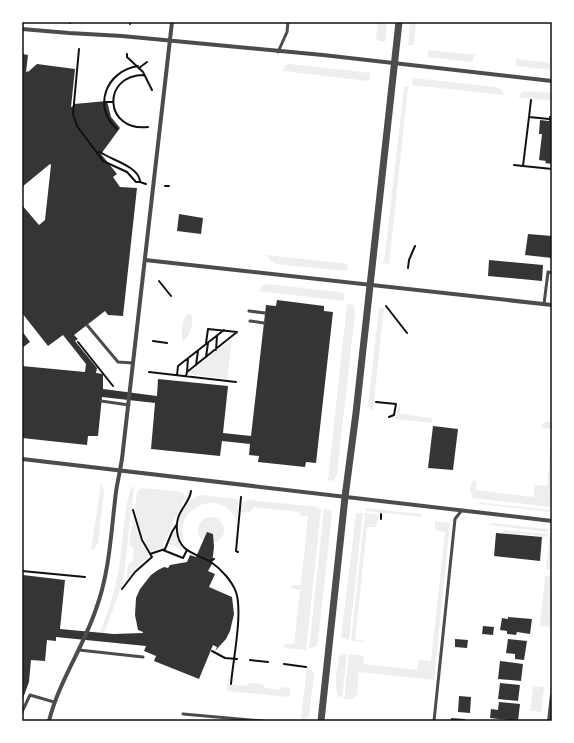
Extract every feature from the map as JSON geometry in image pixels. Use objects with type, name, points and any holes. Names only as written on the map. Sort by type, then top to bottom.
[{"type":"street","points":[[49,721],[59,689],[79,650],[96,609],[104,581],[123,456],[172,22]]},
{"type":"street","points":[[320,721],[399,22]]},
{"type":"street","points":[[22,28],[69,34],[122,36],[552,81]]},
{"type":"street","points":[[145,260],[552,305]]},
{"type":"street","points":[[22,459],[552,521]]},
{"type":"street","points":[[549,721],[552,695]]},
{"type":"lane","points":[[278,52],[287,32],[288,22]]},
{"type":"lane","points":[[544,304],[548,272],[552,273]]},
{"type":"lane","points":[[249,311],[265,313]]},
{"type":"lane","points":[[250,321],[264,323]]},
{"type":"lane","points":[[87,325],[118,362],[133,363]]},
{"type":"lane","points":[[101,402],[129,405]]},
{"type":"lane","points":[[434,721],[455,519],[462,510]]},
{"type":"lane","points":[[79,650],[143,657]]},
{"type":"lane","points":[[22,712],[30,695],[54,702]]},
{"type":"lane","points":[[183,714],[263,721]]},
{"type":"path","points":[[79,49],[73,114],[77,126],[97,153],[103,161],[121,168],[129,173],[136,182],[141,183],[140,178],[136,173],[127,166],[100,152],[97,153]]},
{"type":"path","points":[[127,54],[127,57],[144,75],[152,90]]},
{"type":"path","points":[[117,129],[109,120],[106,112],[104,102],[106,89],[114,78],[123,70],[138,67],[147,62]]},
{"type":"path","points":[[144,75],[133,76],[123,80],[115,92],[113,102],[117,115],[128,125],[138,128],[148,127]]},
{"type":"path","points":[[523,166],[531,100]]},
{"type":"path","points":[[104,102],[113,102]]},
{"type":"path","points":[[529,117],[549,119]]},
{"type":"path","points":[[514,165],[552,169]]},
{"type":"path","points":[[408,268],[409,260],[415,246]]},
{"type":"path","points":[[159,281],[172,296]]},
{"type":"path","points":[[386,306],[407,333]]},
{"type":"path","points":[[187,372],[238,332],[208,329],[206,357]]},
{"type":"path","points":[[177,375],[178,366],[224,330]]},
{"type":"path","points":[[216,350],[217,336]]},
{"type":"path","points":[[152,341],[167,343]]},
{"type":"path","points":[[78,342],[113,386]]},
{"type":"path","points":[[196,365],[198,351]]},
{"type":"path","points":[[186,376],[188,358]]},
{"type":"path","points":[[149,372],[236,382]]},
{"type":"path","points":[[376,402],[396,404],[394,414],[389,417]]},
{"type":"path","points":[[191,491],[189,498],[178,516],[178,535],[183,546],[187,550],[195,556],[210,561],[222,572],[236,592],[238,601],[235,659],[231,684]]},
{"type":"path","points":[[238,552],[235,549],[241,497]]},
{"type":"path","points":[[122,589],[134,572],[152,557],[142,540],[133,510]]},
{"type":"path","points":[[381,514],[381,519]]},
{"type":"path","points":[[150,554],[165,548],[177,523]]},
{"type":"path","points":[[163,549],[183,558],[187,550]]},
{"type":"path","points":[[210,561],[214,560]]},
{"type":"path","points":[[22,571],[85,577]]},
{"type":"path","points":[[212,651],[225,658],[235,659]]},
{"type":"path","points":[[250,660],[268,662]]},
{"type":"path","points":[[284,664],[306,666]]},
{"type":"shaded area","points":[[378,22],[387,22],[385,42],[376,40]]},
{"type":"shaded area","points":[[410,22],[416,22],[414,45],[408,45]]},
{"type":"shaded area","points":[[428,50],[475,55],[472,62],[428,57]]},
{"type":"shaded area","points":[[516,59],[552,63],[552,70],[517,66]]},
{"type":"shaded area","points":[[289,64],[370,73],[369,81],[283,71],[285,66]]},
{"type":"shaded area","points":[[413,78],[496,87],[502,90],[504,95],[412,85]]},
{"type":"shaded area","points":[[404,87],[408,87],[389,264],[384,263]]},
{"type":"shaded area","points":[[523,91],[552,93],[552,101],[518,97]]},
{"type":"shaded area","points":[[267,255],[348,264],[347,271],[276,264],[270,260]]},
{"type":"shaded area","points":[[268,284],[338,292],[345,294],[344,301],[258,291],[263,286]]},
{"type":"shaded area","points":[[347,304],[354,305],[355,314],[337,472],[333,481],[328,480]]},
{"type":"shaded area","points":[[379,308],[384,308],[373,410],[368,407]]},
{"type":"shaded area","points":[[188,314],[191,314],[192,325],[190,333],[183,341],[182,327],[184,319]]},
{"type":"shaded area","points":[[232,339],[227,379],[188,374],[189,373]]},
{"type":"shaded area","points":[[398,404],[400,405],[400,414],[432,418],[432,423],[396,419]]},
{"type":"shaded area","points":[[545,422],[552,422],[552,429],[542,428],[542,424]]},
{"type":"shaded area","points":[[552,429],[552,492],[550,507],[473,498],[470,488],[474,480],[477,481],[476,490],[533,497],[535,485],[547,486]]},
{"type":"shaded area","points":[[101,484],[104,492],[98,543],[95,548],[91,550]]},
{"type":"shaded area","points":[[132,487],[134,487],[123,582],[100,641],[98,638],[105,621],[117,577],[127,502]]},
{"type":"shaded area","points":[[142,488],[182,492],[186,497],[175,518],[163,547],[151,552],[140,531],[136,515],[137,492]]},
{"type":"shaded area","points":[[201,495],[237,499],[237,523],[231,512],[222,505],[212,503],[201,505],[192,510],[185,519],[182,531],[185,545],[180,539],[178,532],[180,516],[188,503]]},
{"type":"shaded area","points":[[249,500],[317,507],[321,510],[306,650],[283,647],[285,644],[294,644],[300,590],[291,588],[291,586],[301,585],[308,516],[301,516],[299,512],[254,507],[250,512],[241,512],[242,503]]},
{"type":"shaded area","points":[[475,502],[550,510],[550,512],[480,504]]},
{"type":"shaded area","points":[[366,508],[421,514],[422,517],[366,511]]},
{"type":"shaded area","points":[[324,509],[331,510],[332,514],[318,641],[316,646],[309,649]]},
{"type":"shaded area","points":[[356,513],[363,513],[349,640],[341,638]]},
{"type":"shaded area","points":[[365,513],[379,515],[376,527],[367,527],[355,640],[365,641],[364,642],[351,641]]},
{"type":"shaded area","points":[[133,517],[142,544],[149,556],[139,564],[126,581],[128,565],[133,561],[134,549],[129,545]]},
{"type":"shaded area","points":[[211,517],[220,521],[224,530],[220,539],[211,543],[202,539],[198,530],[202,521]]},
{"type":"shaded area","points":[[435,521],[450,523],[434,680],[359,672],[357,695],[352,699],[344,699],[349,654],[364,656],[363,664],[417,670],[419,660],[431,661],[445,532],[435,530]]},
{"type":"shaded area","points":[[492,523],[548,529],[547,532],[490,525]]},
{"type":"shaded area","points":[[503,530],[548,534],[547,537],[520,533],[519,535],[503,533]]},
{"type":"shaded area","points":[[174,532],[176,532],[177,539],[183,550],[169,544]]},
{"type":"shaded area","points":[[550,534],[552,535],[552,570],[546,569]]},
{"type":"shaded area","points":[[545,576],[552,576],[552,612],[550,627],[540,626]]},
{"type":"shaded area","points":[[347,654],[342,698],[339,695],[336,685],[337,673],[339,656]]},
{"type":"shaded area","points":[[307,666],[312,670],[314,675],[309,716],[307,719],[301,720]]},
{"type":"shaded area","points":[[249,683],[263,684],[265,688],[280,690],[282,687],[290,688],[289,697],[227,691],[227,684],[246,686]]},
{"type":"shaded area","points":[[533,686],[544,687],[541,712],[530,711]]},
{"type":"building","points":[[22,54],[28,55],[26,72],[37,64],[75,69],[71,107],[74,106],[74,104],[107,101],[111,117],[120,128],[101,154],[117,174],[113,177],[120,187],[137,188],[123,316],[108,315],[105,311],[74,335],[78,339],[75,341],[97,368],[96,373],[103,374],[103,389],[157,396],[158,379],[228,386],[223,433],[251,436],[266,305],[276,306],[277,300],[324,306],[324,311],[333,312],[316,463],[306,462],[305,467],[258,462],[259,456],[249,455],[250,444],[222,441],[220,456],[151,449],[155,403],[102,397],[98,436],[88,436],[87,445],[22,438],[22,366],[85,372],[86,364],[63,335],[48,346],[22,313],[22,205],[39,225],[45,220],[51,165],[50,164],[22,187]]},
{"type":"building","points":[[549,116],[552,116],[552,164],[539,160],[542,134],[539,134],[540,120],[549,121]]},
{"type":"building","points":[[179,214],[203,218],[201,234],[177,231]]},
{"type":"building","points":[[528,234],[552,236],[552,258],[525,255]]},
{"type":"building","points":[[489,260],[543,265],[542,281],[488,276]]},
{"type":"building","points":[[22,331],[30,342],[22,348]]},
{"type":"building","points":[[433,426],[458,429],[453,470],[428,468]]},
{"type":"building","points":[[207,532],[213,534],[214,547],[212,564],[208,571],[215,574],[209,587],[232,597],[234,614],[230,631],[226,639],[215,651],[217,647],[213,645],[199,679],[154,661],[156,656],[144,651],[146,646],[56,637],[56,641],[47,640],[45,661],[31,660],[29,682],[22,701],[23,575],[65,580],[60,629],[114,634],[143,633],[138,630],[135,615],[136,598],[140,589],[151,575],[158,570],[164,567],[168,568],[170,565],[187,562],[190,555],[196,557]]},
{"type":"building","points":[[496,533],[542,537],[540,561],[494,556]]},
{"type":"building","points":[[508,617],[532,619],[530,634],[517,632],[516,635],[507,634],[507,631],[500,630],[502,618],[508,619]]},
{"type":"building","points":[[483,626],[494,627],[493,635],[482,634]]},
{"type":"building","points":[[455,639],[468,640],[467,648],[455,647]]},
{"type":"building","points":[[508,639],[527,641],[524,660],[515,659],[515,654],[506,653]]},
{"type":"building","points":[[500,661],[523,664],[521,681],[498,679]]},
{"type":"building","points":[[500,683],[520,685],[518,701],[498,699]]},
{"type":"building","points":[[459,696],[471,697],[470,713],[458,712]]},
{"type":"building","points":[[499,702],[520,704],[518,721],[490,718],[491,709],[498,710]]},
{"type":"building","points":[[451,718],[465,719],[465,721],[451,721]]}]
